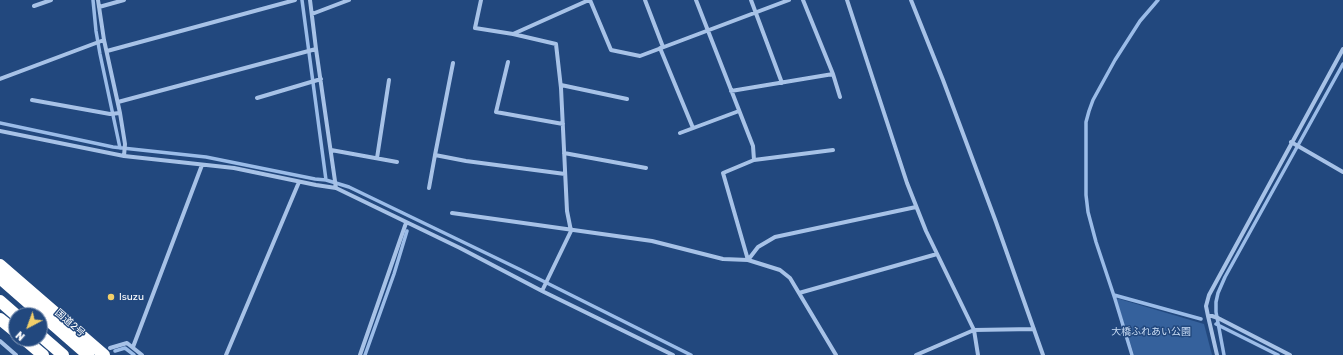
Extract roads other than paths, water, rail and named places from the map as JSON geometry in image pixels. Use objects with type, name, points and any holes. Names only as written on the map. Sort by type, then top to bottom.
[{"type":"highway","points":[[0,265],[107,351]]},
{"type":"highway","name":"国道2号","points":[[0,278],[88,355]]},
{"type":"highway","points":[[0,301],[8,308]]},
{"type":"highway","points":[[0,319],[8,326]]},
{"type":"highway","points":[[48,342],[61,353]]},
{"type":"highway","points":[[34,347],[43,355]]},
{"type":"street","points":[[34,6],[52,0]]},
{"type":"street","points":[[98,0],[102,41],[107,51],[118,102],[125,144],[124,154]]},
{"type":"street","points":[[99,7],[124,0]]},
{"type":"street","points":[[107,51],[295,0]]},
{"type":"street","points":[[310,0],[336,188]]},
{"type":"street","points":[[312,14],[349,0]]},
{"type":"street","points":[[481,0],[475,28],[513,34],[556,44],[561,85],[567,211],[571,231],[542,291]]},
{"type":"street","points":[[513,34],[590,0],[611,50],[640,56],[789,0]]},
{"type":"street","points":[[645,0],[662,48],[694,128]]},
{"type":"street","points":[[696,0],[753,146],[754,160]]},
{"type":"street","points":[[751,0],[782,82]]},
{"type":"street","points":[[804,0],[833,74],[840,97]]},
{"type":"street","points":[[847,0],[907,183],[926,231],[974,330],[978,355]]},
{"type":"street","points":[[911,0],[985,192],[1043,355]]},
{"type":"street","points":[[0,79],[102,41]]},
{"type":"street","points":[[1217,355],[1210,316],[1206,306],[1209,295],[1296,145],[1343,49]]},
{"type":"street","points":[[118,102],[316,50]]},
{"type":"street","points":[[508,62],[496,112],[563,124]]},
{"type":"street","points":[[429,188],[453,64]]},
{"type":"street","points":[[731,92],[833,74]]},
{"type":"street","points":[[256,98],[320,79]]},
{"type":"street","points":[[377,158],[389,80]]},
{"type":"street","points":[[561,85],[627,99]]},
{"type":"street","points":[[32,100],[110,114],[120,113]]},
{"type":"street","points":[[680,133],[739,111]]},
{"type":"street","points":[[0,131],[124,154],[234,168],[299,182],[336,188],[460,248],[542,291],[673,355]]},
{"type":"street","points":[[1296,145],[1343,172]]},
{"type":"street","points":[[331,150],[397,162]]},
{"type":"street","points":[[748,260],[723,173],[754,160],[833,150]]},
{"type":"street","points":[[564,152],[646,168]]},
{"type":"street","points":[[435,155],[466,161],[565,174]]},
{"type":"street","points":[[133,347],[202,165]]},
{"type":"street","points":[[226,355],[299,182]]},
{"type":"street","points":[[748,260],[758,247],[775,237],[916,207]]},
{"type":"street","points":[[452,213],[571,231],[652,241],[723,259],[748,260],[780,270],[790,278],[836,355]]},
{"type":"street","points":[[360,355],[406,223]]},
{"type":"street","points":[[799,293],[937,254]]},
{"type":"street","points":[[1210,316],[1218,318],[1290,355]]},
{"type":"street","points":[[916,355],[974,330],[1034,328]]},
{"type":"street","points":[[0,341],[16,355]]},
{"type":"street","points":[[107,351],[127,343],[142,355]]},
{"type":"waterway","points":[[93,0],[100,54],[120,148]]},
{"type":"waterway","points":[[302,0],[326,180]]},
{"type":"waterway","points":[[1132,355],[1088,212],[1086,195],[1086,122],[1093,100],[1115,60],[1140,21],[1158,0]]},
{"type":"waterway","points":[[1224,355],[1216,312],[1218,293],[1225,277],[1343,64]]},
{"type":"waterway","points":[[0,123],[113,147],[206,157],[326,180],[349,187],[521,270],[691,355]]},
{"type":"waterway","points":[[365,355],[394,274],[407,231]]},
{"type":"waterway","points":[[1114,295],[1201,319]]},
{"type":"waterway","points":[[1216,324],[1278,355]]},
{"type":"waterway","points":[[115,351],[125,348],[134,355]]},
{"type":"place","name":"Isuzu","points":[[111,297]]},
{"type":"park label","name":"大橋ふれあい公園","points":[[1151,332]]}]
